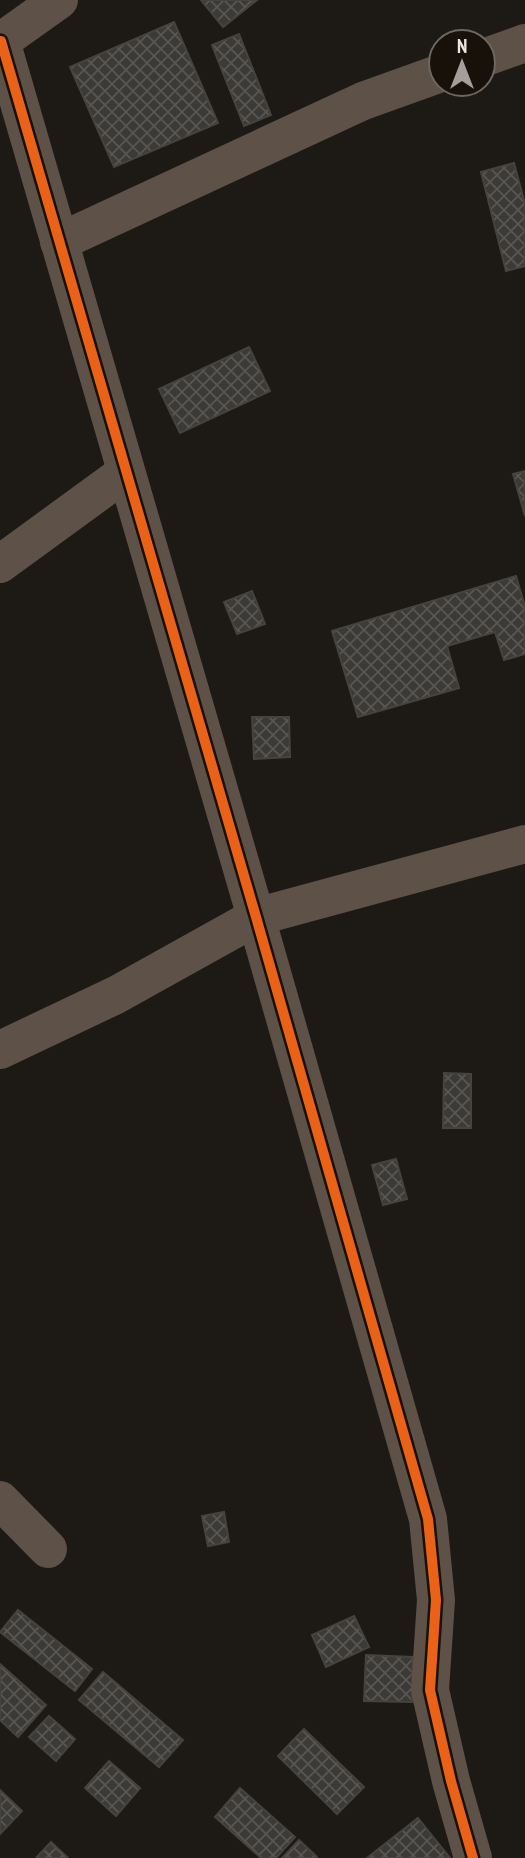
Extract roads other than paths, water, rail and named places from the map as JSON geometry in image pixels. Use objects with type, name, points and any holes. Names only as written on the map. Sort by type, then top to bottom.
[{"type":"street","points":[[59,0],[0,41],[256,916],[428,1519],[436,1600],[430,1690],[473,1858]]},
{"type":"street","points":[[497,53],[525,43]]},
{"type":"street","points":[[60,242],[363,101],[427,78]]},
{"type":"street","points":[[0,564],[126,471]]},
{"type":"street","points":[[0,1050],[116,995],[256,916],[525,844]]},
{"type":"street","points":[[0,1500],[48,1549]]}]
